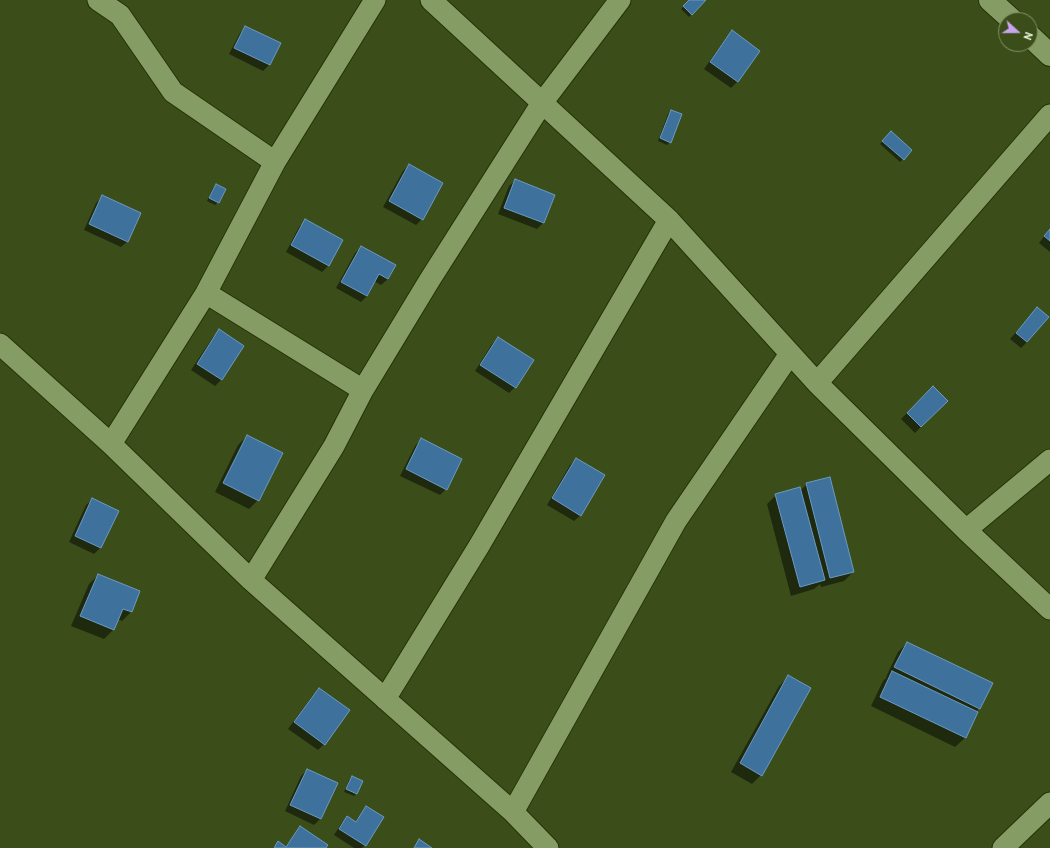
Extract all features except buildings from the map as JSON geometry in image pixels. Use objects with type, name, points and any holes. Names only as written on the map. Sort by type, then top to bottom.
[{"type":"street","points":[[98,0],[120,15],[173,92],[275,162]]},
{"type":"street","points":[[110,444],[206,293],[275,162],[375,0]]},
{"type":"street","points":[[431,0],[669,220],[817,383],[966,530],[1050,609]]},
{"type":"street","points":[[251,580],[334,446],[363,390],[429,281],[542,103],[620,0]]},
{"type":"street","points":[[990,0],[1003,12]]},
{"type":"street","points":[[1038,44],[1050,55]]},
{"type":"street","points":[[817,383],[1050,115]]},
{"type":"street","points":[[385,698],[479,546],[669,220]]},
{"type":"street","points":[[206,293],[363,390]]},
{"type":"street","points":[[0,344],[110,444],[251,580],[513,812],[548,848]]},
{"type":"street","points":[[513,812],[676,520],[790,354]]},
{"type":"street","points":[[966,530],[1050,460]]},
{"type":"street","points":[[1003,848],[1050,803]]}]
